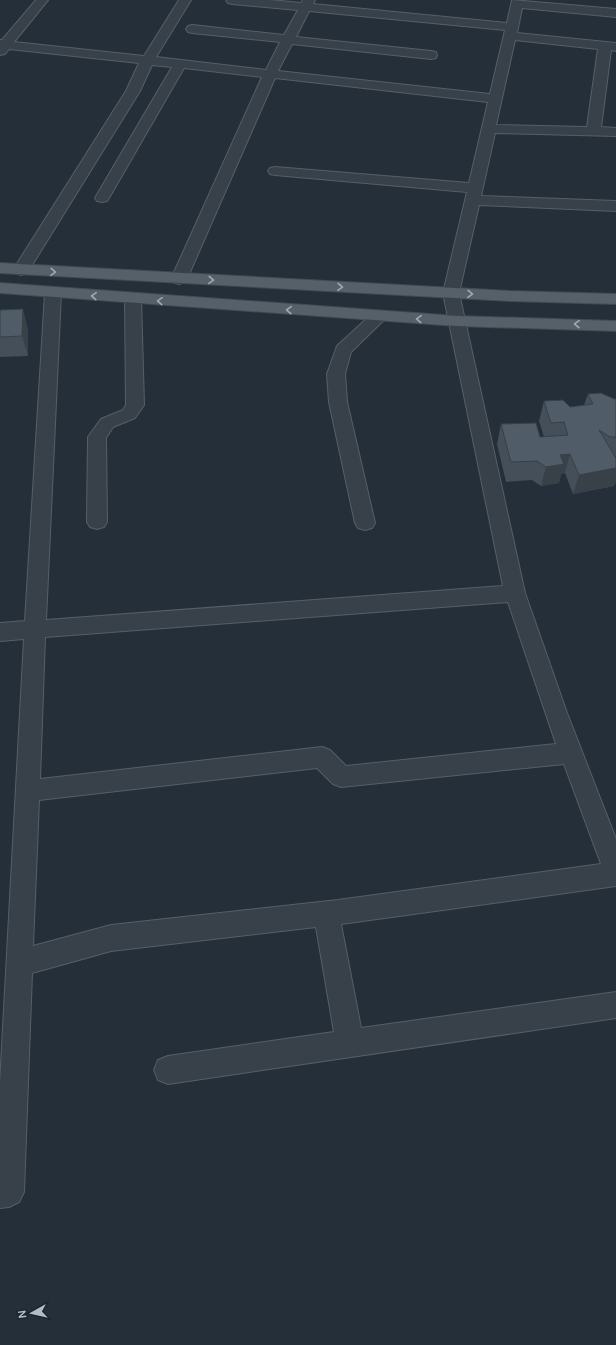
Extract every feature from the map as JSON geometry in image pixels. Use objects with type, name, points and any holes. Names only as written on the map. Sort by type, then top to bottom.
[{"type":"main road","points":[[0,268],[451,293],[616,299]]},
{"type":"main road","points":[[0,288],[133,299],[457,321],[616,326]]},
{"type":"street","points":[[2,46],[42,0]]},
{"type":"street","points":[[21,270],[133,91],[147,61],[185,0]]},
{"type":"street","points":[[232,0],[307,4],[511,31],[610,46],[593,132]]},
{"type":"street","points":[[20,963],[111,938],[326,913],[616,873],[556,713],[515,593],[451,293],[518,2],[616,13]]},
{"type":"street","points":[[178,279],[270,74],[307,4]]},
{"type":"street","points":[[192,29],[431,55]]},
{"type":"street","points":[[2,46],[495,99]]},
{"type":"street","points":[[102,198],[180,64]]},
{"type":"street","points":[[488,129],[616,132]]},
{"type":"street","points":[[275,171],[474,194],[616,206]]},
{"type":"street","points":[[0,1193],[9,1192],[35,629],[54,293]]},
{"type":"street","points":[[97,522],[97,437],[107,423],[129,414],[135,405],[133,299]]},
{"type":"street","points":[[365,523],[338,402],[336,374],[343,350],[380,316]]},
{"type":"street","points":[[0,632],[515,593]]},
{"type":"street","points":[[28,791],[322,757],[341,777],[572,753]]},
{"type":"street","points":[[326,913],[350,1044]]},
{"type":"street","points":[[168,1070],[616,1005]]},
{"type":"building","points":[[23,309],[22,336],[0,337],[0,310]]},
{"type":"building","points":[[601,393],[616,399],[616,437],[610,437],[599,430],[616,458],[616,468],[579,475],[570,454],[560,455],[564,464],[546,467],[537,461],[511,462],[501,424],[536,423],[540,437],[568,435],[564,422],[551,423],[544,401],[563,400],[570,407],[593,404],[588,394]]}]
